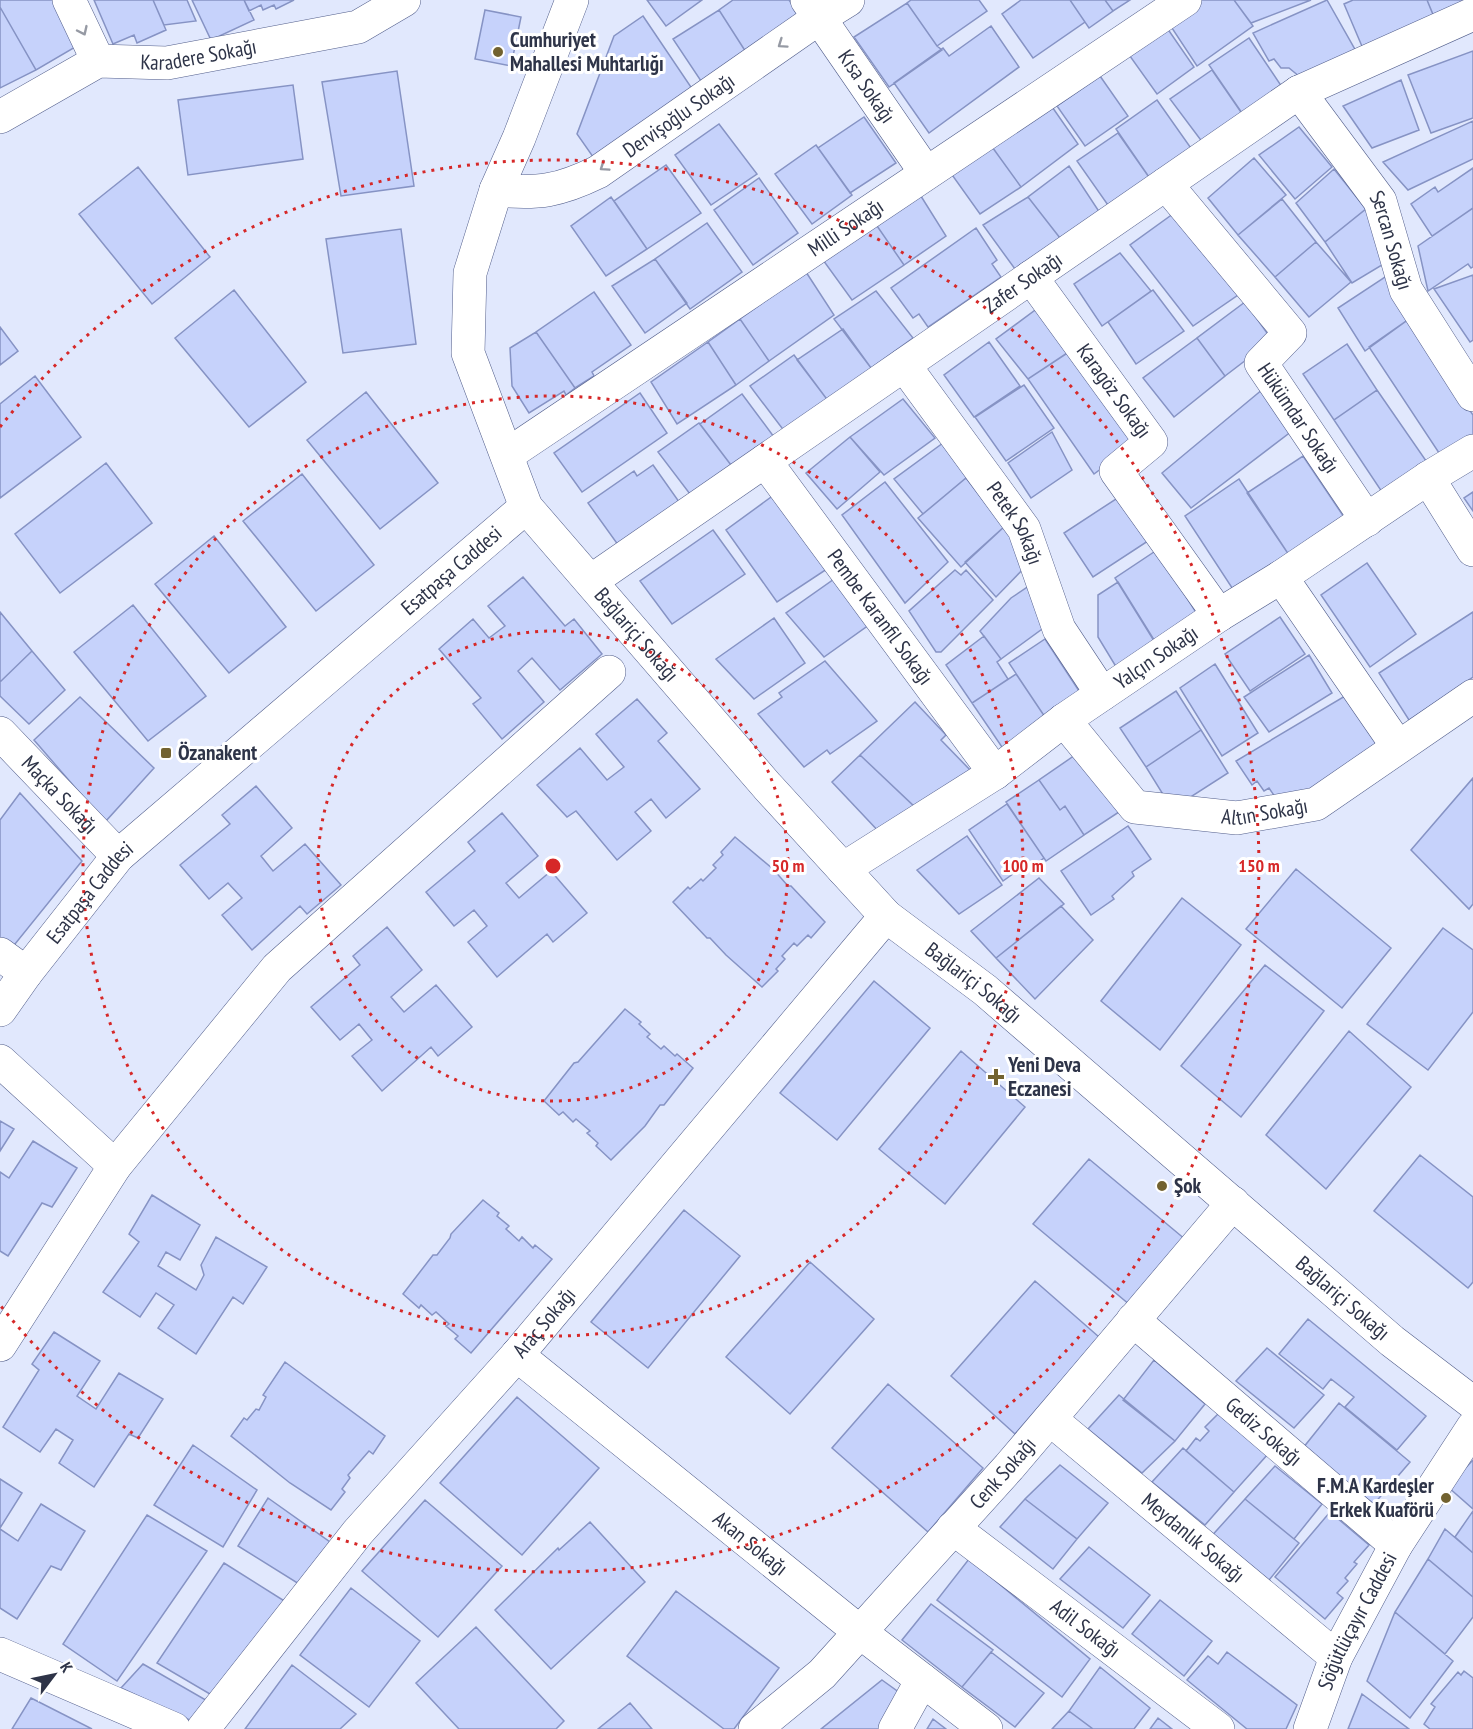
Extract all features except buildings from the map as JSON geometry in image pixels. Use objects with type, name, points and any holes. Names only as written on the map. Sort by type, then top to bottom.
[{"type":"street","points":[[0,117],[98,61],[69,0]]},
{"type":"street","name":"Karadere Sokağı","points":[[98,61],[167,63],[358,27],[404,0]]},
{"type":"street","points":[[526,507],[468,353],[470,273],[496,190],[524,128],[572,0]]},
{"type":"street","name":"Dervişoğlu Sokağı","points":[[496,190],[525,193],[548,191],[573,184],[598,172],[813,9],[848,0]]},
{"type":"street","name":"Milli Sokağı","points":[[507,455],[1185,0]]},
{"type":"street","name":"Kısa Sokağı","points":[[813,9],[926,173]]},
{"type":"street","name":"Zafer Sokağı","points":[[591,581],[1299,92],[1473,14]]},
{"type":"street","name":"Sercan Sokağı","points":[[1299,92],[1380,201],[1406,290],[1473,395]]},
{"type":"street","name":"Hükümdar Sokağı","points":[[1166,184],[1290,333],[1261,363],[1367,520]]},
{"type":"street","name":"Karagöz Sokağı","points":[[1031,277],[1151,442],[1116,471],[1218,615]]},
{"type":"street","name":"Petek Sokağı","points":[[904,365],[1024,530],[1059,628],[1102,694]]},
{"type":"street","name":"Yalçın Sokağı","points":[[843,869],[995,773],[1064,720],[1218,615],[1281,577],[1428,478],[1473,451]]},
{"type":"street","name":"Pembe Karanfil Sokağı","points":[[765,461],[995,773]]},
{"type":"street","points":[[1428,478],[1473,550]]},
{"type":"street","name":"Bağlariçi Sokağı","points":[[526,507],[767,786],[886,915],[985,990],[1392,1341],[1473,1404]]},
{"type":"street","name":"Esatpaşa Caddesi","points":[[0,1010],[118,855],[526,507]]},
{"type":"street","points":[[1281,577],[1398,747]]},
{"type":"street","points":[[0,1345],[115,1166],[277,968],[609,672]]},
{"type":"street","name":"Altın Sokağı","points":[[1064,720],[1135,807],[1237,819],[1316,804],[1473,696]]},
{"type":"street","name":"Maçka Sokağı","points":[[0,733],[118,855]]},
{"type":"street","name":"Araç Sokağı","points":[[203,1729],[358,1532],[517,1355],[886,915]]},
{"type":"street","points":[[0,954],[26,973]]},
{"type":"street","points":[[0,1061],[115,1166]]},
{"type":"street","name":"Cenk Sokağı","points":[[755,1729],[822,1674],[1050,1419],[1233,1203]]},
{"type":"street","name":"Gediz Sokağı","points":[[1133,1320],[1396,1545]]},
{"type":"street","name":"Akan Sokağı","points":[[517,1355],[860,1632],[986,1729]]},
{"type":"street","name":"Meydanlık Sokağı","points":[[1050,1419],[1336,1658]]},
{"type":"street","name":"Söğütlüçayır Caddesi","points":[[1310,1729],[1336,1658],[1396,1545],[1473,1427]]},
{"type":"street","name":"Adil Sokağı","points":[[953,1528],[1218,1729]]},
{"type":"street","points":[[0,1654],[174,1729]]},
{"type":"street","points":[[895,1729],[922,1680]]},
{"type":"place","name":"Cumhuriyet Mahallesi Muhtarlığı","points":[[498,52]]},
{"type":"place","name":"Özanakent","points":[[166,753]]},
{"type":"place","name":"Yeni Deva Eczanesi","points":[[996,1077]]},
{"type":"place","name":"Şok","points":[[1162,1186]]},
{"type":"place","name":"F.M.A Kardeşler Erkek Kuaförü","points":[[1446,1498]]}]
